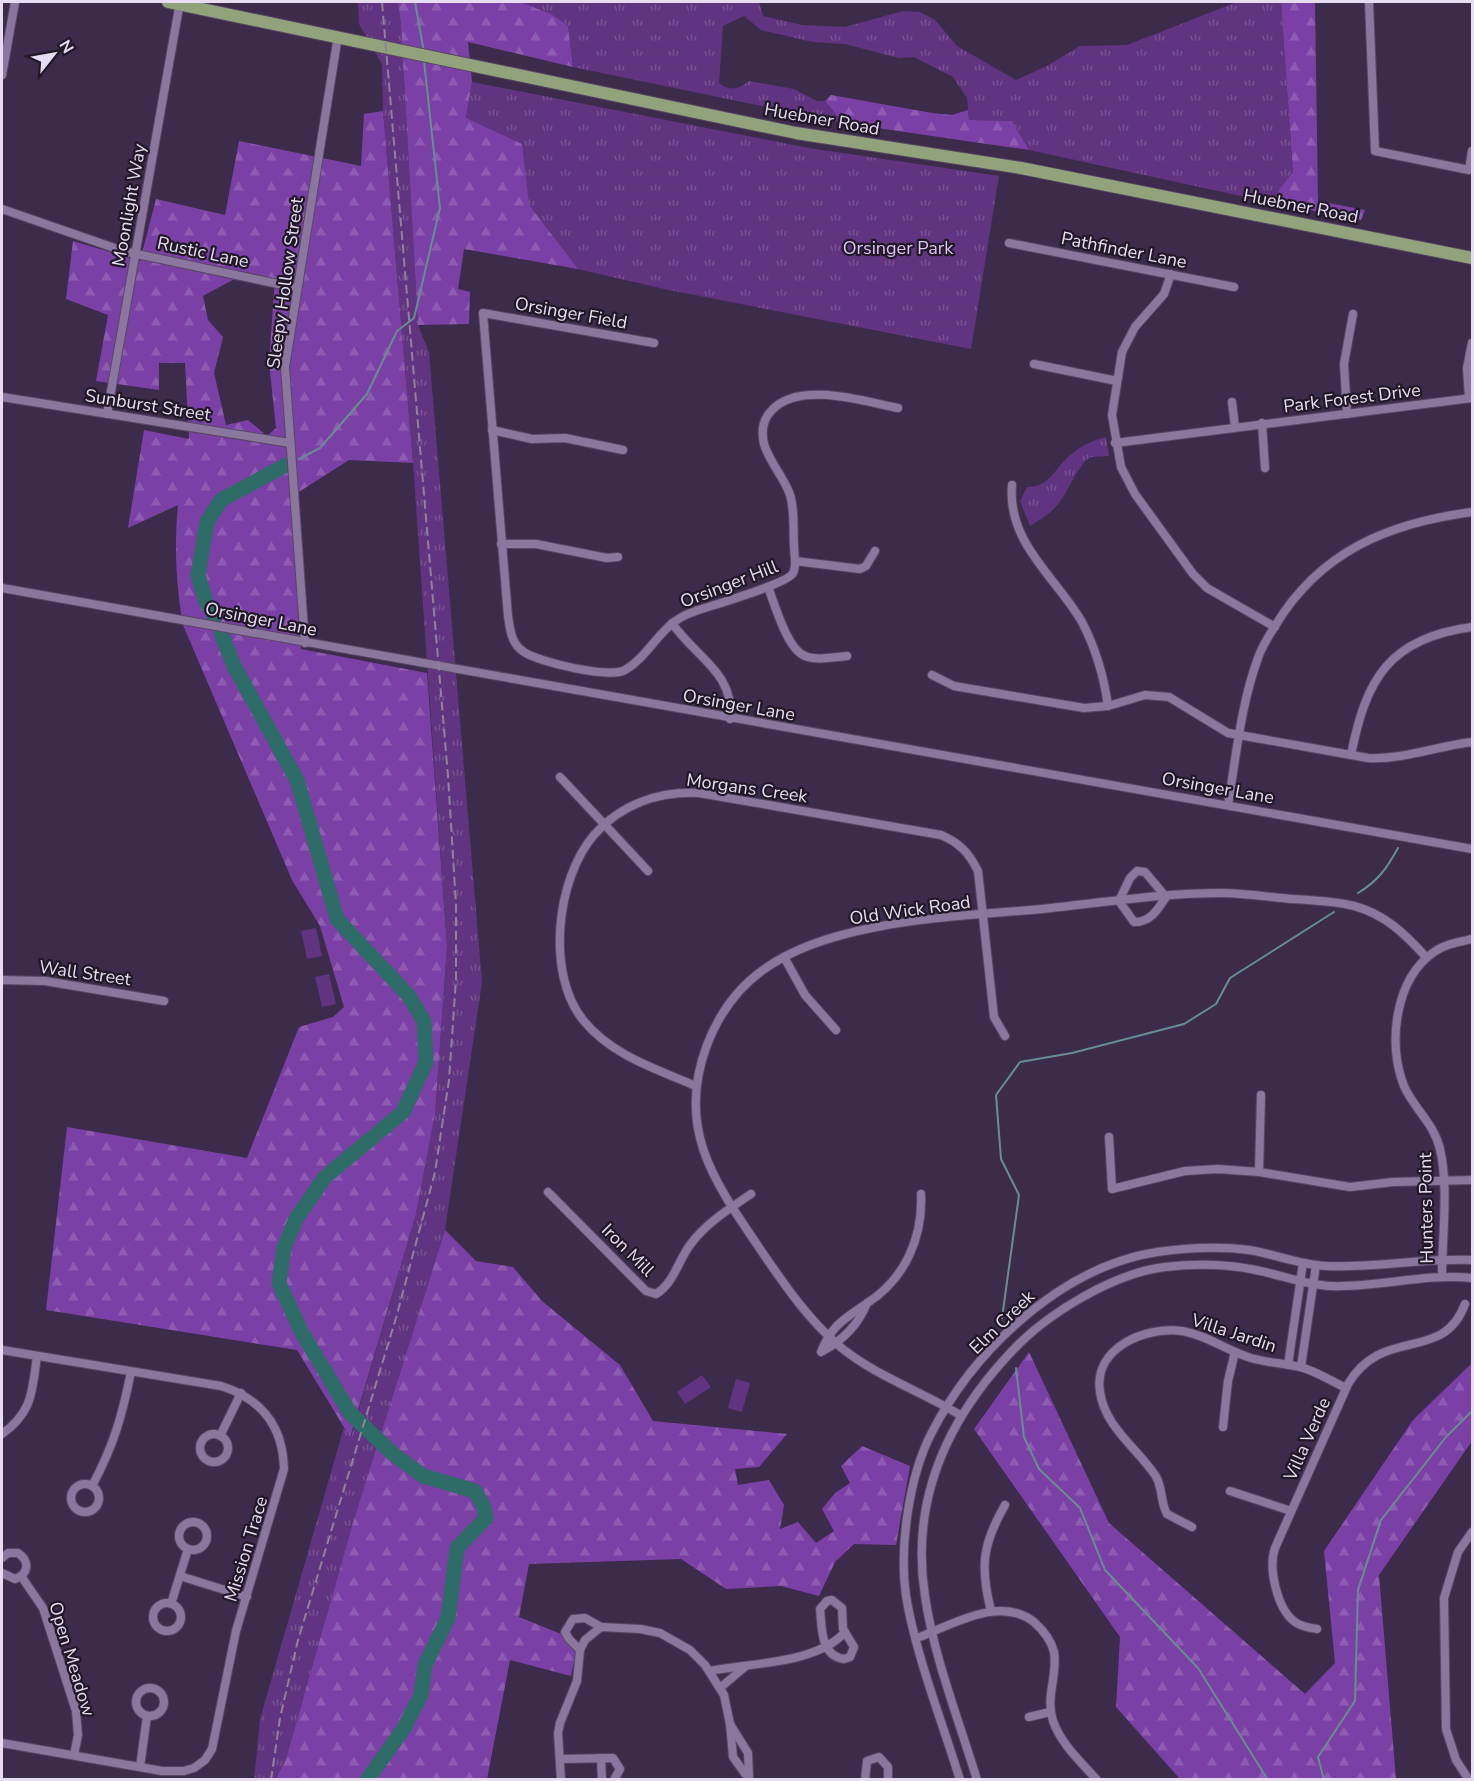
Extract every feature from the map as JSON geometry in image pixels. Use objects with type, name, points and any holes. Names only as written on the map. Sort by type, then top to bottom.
[{"type":"main road","name":"Huebner Road","points":[[176,2],[796,133],[1021,168],[1473,258]]},
{"type":"street","points":[[2,75],[15,2]]},
{"type":"street","name":"Moonlight Way","points":[[107,414],[136,253],[176,2]]},
{"type":"street","points":[[1369,2],[1375,151],[1469,170],[1473,151]]},
{"type":"street","name":"Sleepy Hollow Street","points":[[305,643],[285,367],[338,36]]},
{"type":"street","name":"Rustic Lane","points":[[2,209],[123,251],[297,288]]},
{"type":"street","name":"Pathfinder Lane","points":[[1009,243],[1234,287]]},
{"type":"street","points":[[1171,274],[1164,294],[1127,339],[1112,415],[1120,467],[1135,495],[1193,574],[1207,588],[1275,627]]},
{"type":"street","name":"Orsinger Field","points":[[483,313],[654,343]]},
{"type":"street","name":"Orsinger Hill","points":[[483,313],[501,544],[512,638],[526,653],[586,670],[622,672],[636,662],[657,635],[690,612],[790,578],[795,561],[790,495],[765,446],[763,428],[766,417],[786,398],[807,395],[864,400],[898,408]]},
{"type":"street","points":[[1347,414],[1344,364],[1353,314]]},
{"type":"street","points":[[1471,398],[1467,368],[1473,343]]},
{"type":"street","points":[[1034,364],[1117,381]]},
{"type":"street","name":"Sunburst Street","points":[[2,397],[290,443]]},
{"type":"street","name":"Park Forest Drive","points":[[1115,443],[1471,398]]},
{"type":"street","points":[[1232,402],[1235,427]]},
{"type":"street","points":[[1262,423],[1265,468]]},
{"type":"street","points":[[492,430],[531,439],[565,438],[623,450]]},
{"type":"street","points":[[1012,485],[1011,499],[1024,540],[1040,567],[1081,621],[1098,658],[1108,706]]},
{"type":"street","points":[[1228,805],[1240,735],[1258,656],[1301,589],[1357,545],[1424,519],[1473,512]]},
{"type":"street","points":[[501,544],[526,543],[607,558],[618,557]]},
{"type":"street","points":[[795,561],[860,569],[866,566],[875,551]]},
{"type":"street","points":[[768,587],[788,637],[799,653],[813,658],[847,656]]},
{"type":"street","name":"Orsinger Lane","points":[[2,588],[730,719],[962,756],[1473,849]]},
{"type":"street","points":[[672,623],[683,639],[726,684],[731,697],[730,719]]},
{"type":"street","points":[[1350,755],[1364,700],[1384,669],[1415,643],[1448,631],[1473,627]]},
{"type":"street","points":[[932,675],[954,686],[1084,708],[1108,706],[1134,696],[1169,698],[1215,726],[1240,735],[1350,755],[1388,759],[1433,748],[1473,742]]},
{"type":"street","points":[[560,777],[648,871]]},
{"type":"street","name":"Morgans Creek","points":[[696,1086],[632,1059],[609,1044],[584,1020],[566,986],[560,950],[566,894],[586,846],[605,825],[626,809],[644,799],[665,794],[688,792],[941,835],[957,843],[972,860],[981,885],[994,1017],[1005,1036]]},
{"type":"street","points":[[1137,872],[1144,872],[1166,897],[1155,914],[1142,922],[1134,922],[1119,902],[1130,878],[1137,872]]},
{"type":"street","name":"Old Wick Road","points":[[960,1415],[871,1366],[837,1344],[790,1294],[715,1181],[701,1146],[695,1108],[696,1086],[702,1059],[722,1013],[746,983],[784,957],[839,936],[909,922],[1223,893],[1353,906],[1390,923],[1407,936],[1426,957]]},
{"type":"street","name":"Hunters Point","points":[[1442,1277],[1443,1181],[1437,1138],[1429,1120],[1404,1086],[1396,1051],[1400,1003],[1409,979],[1426,957],[1448,944],[1473,939]]},
{"type":"street","points":[[784,957],[805,995],[836,1030]]},
{"type":"street","name":"Wall Street","points":[[2,980],[45,981],[164,1001]]},
{"type":"street","points":[[1259,1172],[1261,1095]]},
{"type":"street","points":[[1109,1137],[1112,1189],[1185,1171],[1218,1169],[1259,1172],[1331,1186],[1350,1187],[1473,1180]]},
{"type":"street","name":"Iron Mill","points":[[548,1191],[646,1291],[656,1294],[665,1288],[695,1238],[732,1207]]},
{"type":"street","points":[[732,1207],[751,1194]]},
{"type":"street","points":[[828,1335],[851,1311],[867,1303],[891,1280],[913,1251],[922,1217],[921,1194]]},
{"type":"street","name":"Elm Creek","points":[[960,1779],[906,1595],[908,1514],[931,1434],[975,1370],[1031,1311],[1072,1283],[1116,1263],[1157,1252],[1219,1248],[1249,1250],[1316,1265],[1369,1266],[1473,1260]]},
{"type":"street","points":[[1288,1365],[1303,1263]]},
{"type":"street","points":[[1301,1367],[1316,1265]]},
{"type":"street","name":"Elm Creek","points":[[977,1779],[932,1632],[924,1595],[924,1521],[938,1464],[960,1415],[1005,1358],[1041,1323],[1077,1299],[1132,1276],[1164,1267],[1224,1266],[1313,1284],[1358,1285],[1442,1277],[1473,1278]]},
{"type":"street","points":[[837,1344],[861,1318],[867,1303]]},
{"type":"street","name":"Villa Verde","points":[[1317,1629],[1306,1628],[1290,1618],[1282,1603],[1272,1569],[1273,1552],[1346,1388],[1363,1363],[1376,1354],[1392,1347],[1428,1341],[1448,1330],[1460,1318],[1465,1304]]},
{"type":"street","name":"Villa Jardin","points":[[1192,1527],[1167,1514],[1155,1476],[1109,1419],[1103,1405],[1100,1375],[1110,1352],[1123,1344],[1152,1334],[1189,1333],[1259,1360],[1301,1367],[1346,1388]]},
{"type":"street","name":"Old Wick Road","points":[[828,1335],[820,1352],[837,1344]]},
{"type":"street","name":"Mission Trace","points":[[2,1350],[221,1386],[241,1393],[262,1408],[272,1421],[282,1444],[284,1461],[281,1485],[247,1597],[221,1696],[212,1749],[205,1760],[184,1771],[140,1767],[2,1743]]},
{"type":"street","points":[[1223,1427],[1228,1381],[1235,1352]]},
{"type":"street","points":[[2,1434],[16,1424],[28,1405],[37,1356]]},
{"type":"street","points":[[92,1486],[112,1449],[118,1432],[131,1371]]},
{"type":"street","points":[[220,1436],[241,1393]]},
{"type":"street","points":[[1230,1491],[1292,1511]]},
{"type":"street","points":[[991,1611],[983,1575],[984,1553],[994,1523],[1005,1504]]},
{"type":"street","points":[[1469,1779],[1456,1760],[1446,1729],[1444,1598],[1448,1575],[1458,1552],[1473,1532]]},
{"type":"street","points":[[171,1604],[188,1549]]},
{"type":"street","name":"Open Meadow","points":[[2,1558],[11,1552],[21,1555],[27,1564],[21,1576],[43,1608],[76,1711],[78,1735],[74,1755]]},
{"type":"street","points":[[2,1573],[11,1579],[21,1576]]},
{"type":"street","points":[[180,1576],[247,1597]]},
{"type":"street","points":[[827,1601],[837,1603],[842,1608],[845,1632],[854,1647],[850,1657],[838,1658],[823,1641],[820,1609],[827,1601]]},
{"type":"street","points":[[917,1638],[991,1611],[1016,1612],[1028,1617],[1050,1642],[1054,1659],[1050,1712],[1063,1741],[1097,1779]]},
{"type":"street","points":[[580,1650],[568,1639],[566,1632],[573,1619],[585,1618],[601,1628],[640,1629],[671,1637],[690,1650],[710,1671],[721,1687],[730,1724],[733,1757],[749,1779]]},
{"type":"street","points":[[561,1779],[558,1733],[577,1681],[580,1650],[585,1640],[601,1628]]},
{"type":"street","points":[[710,1671],[746,1666],[827,1647],[845,1632]]},
{"type":"street","points":[[721,1687],[746,1666]]},
{"type":"street","points":[[1029,1717],[1050,1712]]},
{"type":"street","points":[[140,1767],[147,1716]]},
{"type":"street","points":[[730,1724],[748,1753],[749,1779]]},
{"type":"street","points":[[866,1779],[867,1761],[879,1757],[888,1767],[888,1779]]},
{"type":"street","points":[[601,1758],[602,1779]]},
{"type":"street","points":[[561,1759],[613,1758],[618,1762],[620,1769],[614,1779]]},
{"type":"green space","points":[[358,2],[398,2],[401,25],[418,325],[429,352],[482,982],[445,1230],[354,1519],[286,1759],[275,1779],[254,1780],[260,1719],[344,1427],[351,1436],[416,1214],[435,1114],[447,946],[413,463],[383,111],[382,64],[359,24]]},
{"type":"green space","points":[[398,2],[520,2],[551,14],[568,26],[573,67],[468,42],[472,82],[466,118],[522,144],[529,205],[578,269],[464,249],[458,289],[470,292],[469,324],[418,325]]},
{"type":"green space","points":[[520,2],[759,2],[763,16],[802,25],[845,27],[903,11],[920,12],[935,20],[957,46],[1016,80],[1047,66],[1080,46],[1127,45],[1237,2],[1281,2],[1293,172],[1280,188],[1273,203],[1029,150],[1012,121],[969,120],[967,98],[953,77],[914,57],[899,58],[845,44],[813,42],[761,30],[744,16],[723,26],[719,83],[723,86],[738,88],[749,81],[794,89],[817,101],[825,101],[843,123],[573,67],[568,26]]},
{"type":"green space","points":[[1281,2],[1315,2],[1318,201],[1365,210],[1361,220],[1273,203],[1280,188],[1293,172]]},
{"type":"green space","name":"Orsinger Park","points":[[472,82],[809,148],[999,176],[971,349],[669,290],[420,233],[465,125]]},
{"type":"green space","points":[[831,95],[932,113],[952,115],[968,110],[969,120],[1012,121],[1029,150],[843,123],[825,101]]},
{"type":"green space","points":[[383,111],[413,463],[349,460],[291,497],[301,649],[427,673],[447,946],[435,1114],[416,1214],[350,1437],[297,1350],[46,1310],[67,1127],[247,1158],[299,1027],[333,1017],[344,1007],[320,926],[292,880],[183,625],[176,565],[178,505],[128,528],[144,430],[189,439],[185,363],[159,363],[159,390],[96,381],[108,315],[66,299],[73,241],[140,261],[156,199],[225,215],[239,141],[361,166],[364,114]],"holes":[[[247,272],[275,279],[269,362],[276,428],[267,436],[248,420],[226,425],[214,373],[223,337],[208,320],[203,296]]]},
{"type":"green space","points":[[1106,437],[1109,456],[1091,457],[1086,460],[1059,503],[1043,518],[1030,526],[1020,501],[1027,487],[1046,481],[1077,450]]},
{"type":"green space","points":[[316,928],[322,956],[307,959],[301,931]]},
{"type":"green space","points":[[329,974],[336,1004],[322,1007],[315,977]]},
{"type":"green space","points":[[445,1230],[476,1261],[513,1267],[542,1301],[620,1365],[653,1421],[787,1434],[759,1467],[735,1469],[738,1485],[769,1480],[784,1505],[780,1529],[798,1522],[816,1543],[834,1531],[822,1509],[835,1493],[850,1483],[841,1466],[862,1446],[910,1466],[896,1545],[854,1544],[835,1562],[819,1596],[781,1586],[726,1589],[681,1559],[529,1564],[519,1617],[561,1634],[576,1652],[571,1676],[510,1660],[487,1779],[275,1780],[286,1759],[354,1519]]},
{"type":"green space","points":[[1029,1352],[1109,1523],[1305,1694],[1335,1663],[1324,1551],[1413,1420],[1472,1363],[1472,1441],[1379,1575],[1396,1779],[1180,1779],[1116,1707],[1120,1637],[974,1429]]},
{"type":"green space","points":[[702,1375],[711,1387],[685,1404],[677,1392]]},
{"type":"green space","points":[[736,1379],[750,1383],[742,1412],[728,1408]]},
{"type":"waterway","points":[[415,2],[424,52]]},
{"type":"waterway","points":[[299,459],[320,448],[367,394],[397,331],[414,318],[440,208],[424,61]]},
{"type":"waterway","points":[[215,617],[206,602],[198,575],[207,522],[221,500],[286,465]]},
{"type":"waterway","points":[[221,633],[234,666],[297,780],[337,919],[408,995],[424,1021],[426,1062],[403,1112],[325,1177],[296,1219],[284,1248],[279,1283],[301,1331],[350,1413],[392,1453],[423,1476],[475,1491],[483,1505],[486,1518],[457,1548],[448,1618],[425,1665],[421,1695],[404,1728],[367,1780]]},
{"type":"waterway","points":[[1358,893],[1381,874],[1398,848]]},
{"type":"waterway","points":[[1002,1318],[1019,1195],[1001,1159],[996,1095],[1020,1062],[1072,1053],[1184,1024],[1216,1004],[1230,978],[1334,912]]},
{"type":"waterway","points":[[1016,1368],[1024,1437],[1039,1469],[1080,1508],[1105,1570],[1198,1668],[1268,1780]]},
{"type":"waterway","points":[[1324,1780],[1318,1757],[1355,1701],[1358,1590],[1381,1520],[1446,1437],[1472,1411]]},
{"type":"railway","points":[[271,1780],[280,1718],[298,1640],[396,1318],[435,1172],[449,1080],[456,979],[456,904],[448,776],[382,2]]}]
